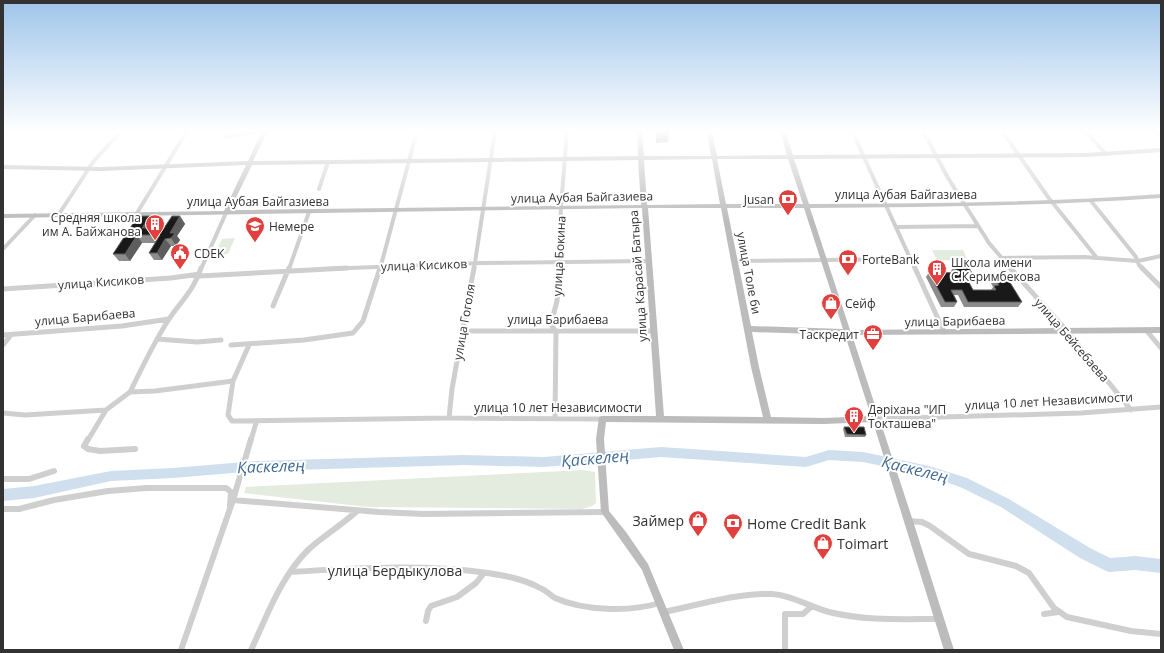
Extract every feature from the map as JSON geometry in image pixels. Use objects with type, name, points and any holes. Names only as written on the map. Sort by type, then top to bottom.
[{"type":"main road","points":[[3,167],[89,169],[250,163],[452,161]]},
{"type":"main road","name":"улица Карасай Батыра","points":[[640,161],[652,331],[660,420]]},
{"type":"main road","name":"улица Толе би","points":[[716,161],[734,261],[768,420]]},
{"type":"main road","points":[[792,161],[846,332],[909,521],[938,619],[949,650]]},
{"type":"main road","points":[[226,213],[250,163]]},
{"type":"main road","name":"улица Аубая Байгазиева","points":[[3,216],[136,213],[396,211],[561,207],[964,205],[1091,201],[1161,196]]},
{"type":"main road","name":"улица Барибаева","points":[[749,330],[846,332],[1161,330]]},
{"type":"main road","points":[[602,419],[600,440],[605,512],[624,534],[645,567],[679,650]]},
{"type":"main road","name":"улица 10 лет Независимости","points":[[602,419],[876,419]]},
{"type":"street","points":[[59,214],[95,161]]},
{"type":"street","points":[[136,213],[169,161]]},
{"type":"street","name":"улица Гоголя","points":[[449,418],[452,389],[475,263],[490,161]]},
{"type":"street","name":"улица Бокина","points":[[555,418],[555,331],[551,324],[557,301],[560,262],[561,207],[566,161]]},
{"type":"street","points":[[866,161],[944,332]]},
{"type":"street","name":"улица Бейсебаева","points":[[940,161],[964,205],[1001,258],[1066,331],[1131,410]]},
{"type":"street","points":[[1024,161],[1052,202],[1097,258]]},
{"type":"street","points":[[319,189],[328,162]]},
{"type":"street","points":[[231,345],[249,345],[304,340],[353,333],[359,329],[364,321],[376,276],[381,266],[410,162]]},
{"type":"street","points":[[1091,201],[1136,257],[1139,266],[1161,287]]},
{"type":"street","points":[[273,306],[288,271],[309,212]]},
{"type":"street","points":[[136,448],[105,451],[91,450],[84,446],[106,410],[130,392],[169,319],[196,283],[226,213]]},
{"type":"street","points":[[3,249],[35,215]]},
{"type":"street","points":[[896,227],[978,226]]},
{"type":"street","points":[[1001,258],[1061,256],[1138,261],[1161,256]]},
{"type":"street","points":[[734,261],[910,259]]},
{"type":"street","name":"улица Кисиков","points":[[3,289],[200,275],[381,266],[475,263],[648,261]]},
{"type":"street","name":"улица Барибаева","points":[[3,335],[122,326],[169,319]]},
{"type":"street","points":[[1146,330],[1161,348]]},
{"type":"street","name":"улица Барибаева","points":[[463,331],[652,331]]},
{"type":"street","points":[[3,345],[11,335]]},
{"type":"street","points":[[157,339],[197,342],[221,340]]},
{"type":"street","points":[[130,392],[155,391],[233,382],[249,345]]},
{"type":"street","name":"улица 10 лет Независимости","points":[[233,382],[229,407],[229,419],[232,421],[256,423],[449,418],[602,419]]},
{"type":"street","name":"улица 10 лет Независимости","points":[[876,419],[1081,413],[1161,407]]},
{"type":"street","points":[[3,413],[25,414],[106,410]]},
{"type":"street","points":[[181,650],[231,503],[256,423]]},
{"type":"street","points":[[3,479],[29,478],[54,472]]},
{"type":"street","points":[[3,509],[19,509],[54,500],[108,491],[146,488],[226,488],[231,492],[231,503]]},
{"type":"street","points":[[231,503],[424,514],[605,512]]},
{"type":"street","points":[[251,650],[278,592],[290,572],[309,549],[343,524],[357,510]]},
{"type":"street","points":[[909,521],[922,522],[930,526],[969,554],[1016,566],[1029,573],[1058,612],[1067,617],[1131,631],[1161,634]]},
{"type":"street","name":"улица Бердыкулова","points":[[290,572],[430,568],[464,570],[520,579],[556,598],[601,608],[636,609],[662,607],[772,594],[785,596],[829,612],[886,620],[938,619]]},
{"type":"street","points":[[426,621],[428,611],[431,606],[457,597],[476,583],[484,573]]},
{"type":"street","points":[[785,650],[785,614],[803,615],[808,612],[812,606]]},
{"type":"street","points":[[1044,614],[1058,612]]},
{"type":"shaded area","points":[[235,238],[228,254],[215,255],[222,239]]},
{"type":"shaded area","points":[[932,250],[963,250],[968,261],[937,260]]},
{"type":"shaded area","points":[[584,470],[595,472],[596,503],[582,509],[368,507],[244,493],[246,487]]},
{"type":"building","points":[[138,216],[150,216],[142,228],[164,228],[172,216],[180,216],[170,233],[175,233],[171,238],[165,239],[157,253],[149,253],[160,235],[137,235],[125,254],[113,254]]},
{"type":"building","points":[[954,266],[968,266],[973,275],[965,275],[973,290],[996,290],[994,286],[999,285],[993,276],[1006,276],[1022,302],[968,302],[962,290],[951,290],[957,302],[945,302],[929,272],[958,273]]},
{"type":"building","name":"Дәріхана \"ИП Токташева\"","points":[[844,427],[864,427],[866,435],[847,434]]},
{"type":"waterway","name":"Қаскелең","points":[[3,495],[34,492],[111,476],[173,473],[257,466],[464,460],[544,462],[661,452],[806,462],[829,455],[863,457],[929,471],[963,482],[1005,503],[1085,553],[1109,565],[1135,563],[1161,566]]},
{"type":"place","name":"Jusan","points":[[788,216]]},
{"type":"place","name":"Средняя школа им А. Байжанова","points":[[155,241]]},
{"type":"place","name":"Немере","points":[[255,243]]},
{"type":"place","name":"CDEK","points":[[180,270]]},
{"type":"place","name":"ForteBank","points":[[848,276]]},
{"type":"place","name":"Школа имени С.Керимбекова","points":[[937,286]]},
{"type":"place","name":"Сейф","points":[[831,320]]},
{"type":"place","name":"Таскредит","points":[[873,351]]},
{"type":"place","name":"Дәріхана \"ИП Токташева\"","points":[[854,433]]},
{"type":"place","name":"Займер","points":[[698,537]]},
{"type":"place","name":"Home Credit Bank","points":[[733,540]]},
{"type":"place","name":"Toimart","points":[[823,560]]}]
